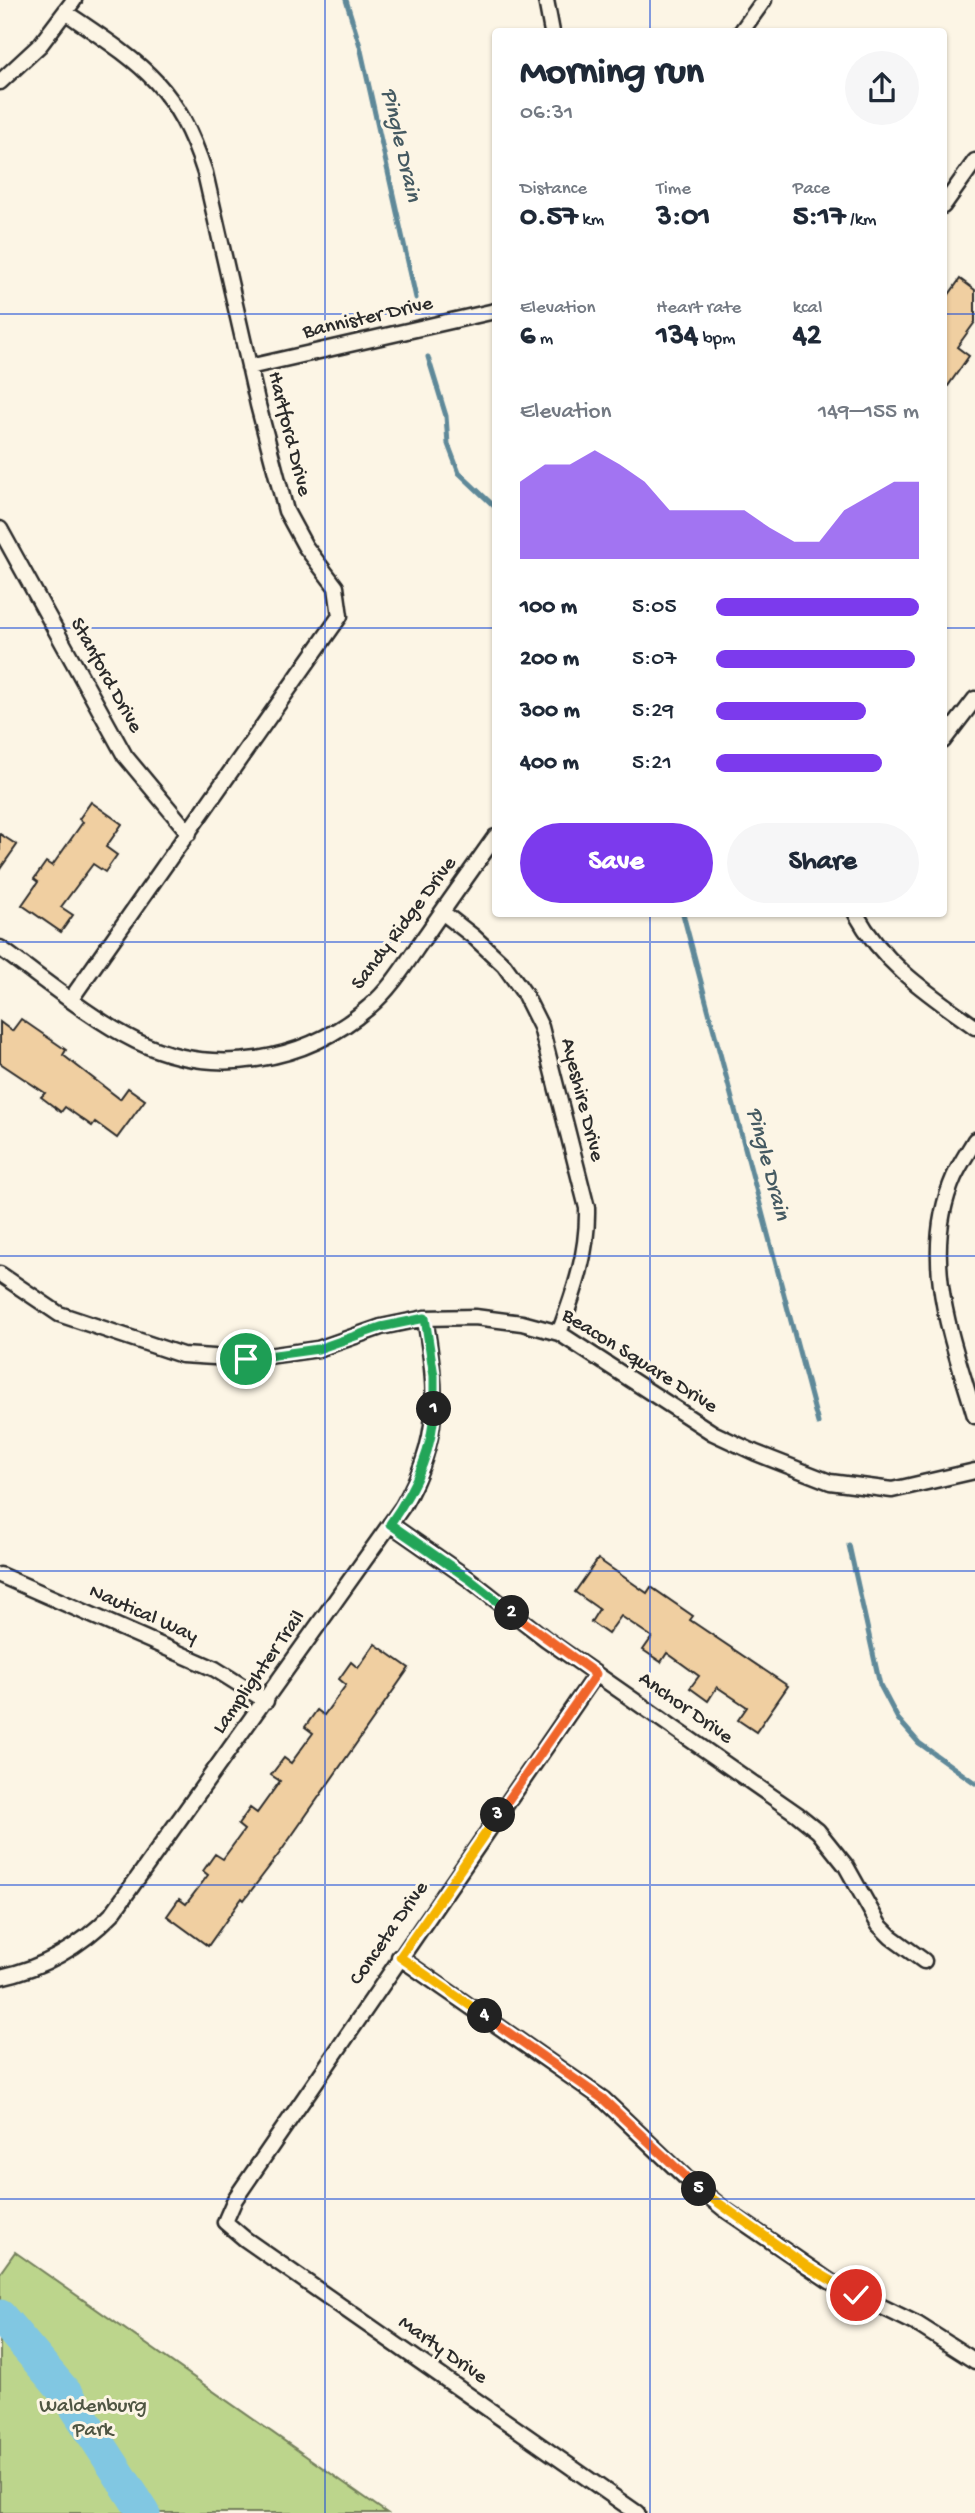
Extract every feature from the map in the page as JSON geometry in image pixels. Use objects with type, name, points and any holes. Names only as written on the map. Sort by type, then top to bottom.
[{"type":"street","points":[[546,0],[551,28]]},
{"type":"street","points":[[744,28],[764,0]]},
{"type":"street","points":[[0,82],[33,52],[69,6]]},
{"type":"street","name":"Hartford Drive","points":[[69,6],[149,74],[174,101],[186,122],[205,173],[249,367],[286,511],[305,546],[336,587],[340,616],[71,999]]},
{"type":"street","points":[[947,200],[975,161]]},
{"type":"street","name":"Bannister Drive","points":[[249,367],[492,312]]},
{"type":"street","name":"Stanford Drive","points":[[0,529],[125,756],[189,832]]},
{"type":"street","points":[[947,736],[975,699]]},
{"type":"street","name":"Sandy Ridge Drive","points":[[0,948],[125,1035],[167,1052],[200,1060],[225,1062],[271,1058],[311,1044],[342,1027],[371,1006],[402,969],[492,840]]},
{"type":"street","name":"Ayeshire Drive","points":[[442,912],[504,965],[524,993],[541,1027],[587,1208],[580,1276],[559,1333]]},
{"type":"street","points":[[858,917],[874,942],[900,972],[975,1027]]},
{"type":"street","points":[[975,1140],[954,1177],[946,1199],[937,1264],[949,1330],[975,1416]]},
{"type":"street","name":"Beacon Square Drive","points":[[0,1274],[59,1314],[182,1355],[246,1359],[318,1349],[381,1327],[425,1318],[451,1316],[502,1320],[559,1333],[713,1433],[830,1482],[891,1490],[975,1471]]},
{"type":"street","name":"Lamplighter Trail","points":[[0,1977],[35,1967],[55,1957],[79,1943],[103,1923],[127,1895],[390,1524],[413,1488],[423,1466],[434,1420],[434,1376],[425,1318]]},
{"type":"street","name":"Anchor Drive","points":[[390,1524],[596,1674],[775,1797],[807,1823],[846,1866],[879,1925],[924,1961]]},
{"type":"street","name":"Nautical Way","points":[[0,1575],[215,1669],[266,1701]]},
{"type":"street","name":"Conceta Drive","points":[[225,2222],[235,2199],[596,1674]]},
{"type":"street","points":[[400,1957],[603,2099],[685,2177],[724,2208],[831,2282],[917,2323],[975,2361]]},
{"type":"street","name":"Marty Drive","points":[[225,2222],[245,2239],[637,2513]]},
{"type":"green space","name":"Waldenburg Park","points":[[15,2252],[387,2513],[0,2513],[0,2273]]},
{"type":"building","points":[[960,279],[975,290],[975,322],[957,347],[969,356],[947,387],[947,297]]},
{"type":"building","points":[[91,802],[122,824],[106,847],[117,855],[105,872],[93,864],[61,907],[73,915],[61,932],[22,905],[38,882],[34,879],[46,862],[52,866],[83,822],[79,819]]},
{"type":"building","points":[[0,834],[17,845],[0,869]]},
{"type":"building","points":[[21,1019],[66,1050],[63,1055],[120,1099],[128,1088],[145,1100],[117,1138],[95,1122],[92,1126],[65,1107],[61,1112],[41,1097],[45,1093],[0,1063],[0,1022],[12,1031]]},
{"type":"building","points":[[598,1559],[647,1593],[651,1587],[693,1616],[690,1620],[788,1686],[756,1732],[738,1720],[747,1707],[717,1687],[708,1701],[690,1688],[699,1676],[667,1653],[661,1662],[643,1650],[652,1637],[621,1616],[608,1634],[591,1622],[599,1609],[575,1592]]},
{"type":"building","points":[[375,1644],[409,1668],[279,1854],[244,1900],[242,1898],[208,1946],[167,1916],[179,1899],[186,1904],[208,1875],[203,1871],[215,1854],[223,1859],[244,1830],[238,1825],[250,1808],[257,1813],[280,1781],[271,1775],[284,1758],[291,1763],[313,1733],[305,1727],[317,1710],[324,1715],[346,1685],[339,1679],[351,1662],[358,1668]]},
{"type":"waterway","name":"Pingle Drain","points":[[346,0],[360,46],[416,298]]},
{"type":"waterway","name":"Pingle Drain","points":[[428,357],[446,416],[448,444],[459,473],[492,504]]},
{"type":"waterway","name":"Pingle Drain","points":[[684,917],[818,1423]]},
{"type":"waterway","name":"Pingle Drain","points":[[849,1545],[880,1685],[898,1719],[919,1743],[975,1783]]},
{"type":"waterway","points":[[0,2316],[69,2397],[144,2513]]},
{"type":"route","points":[[246,1359],[318,1349],[381,1327],[425,1318],[434,1376],[434,1420],[430,1444],[413,1488],[390,1524],[596,1674],[400,1957],[603,2099],[704,2194],[808,2267],[856,2295]]}]
